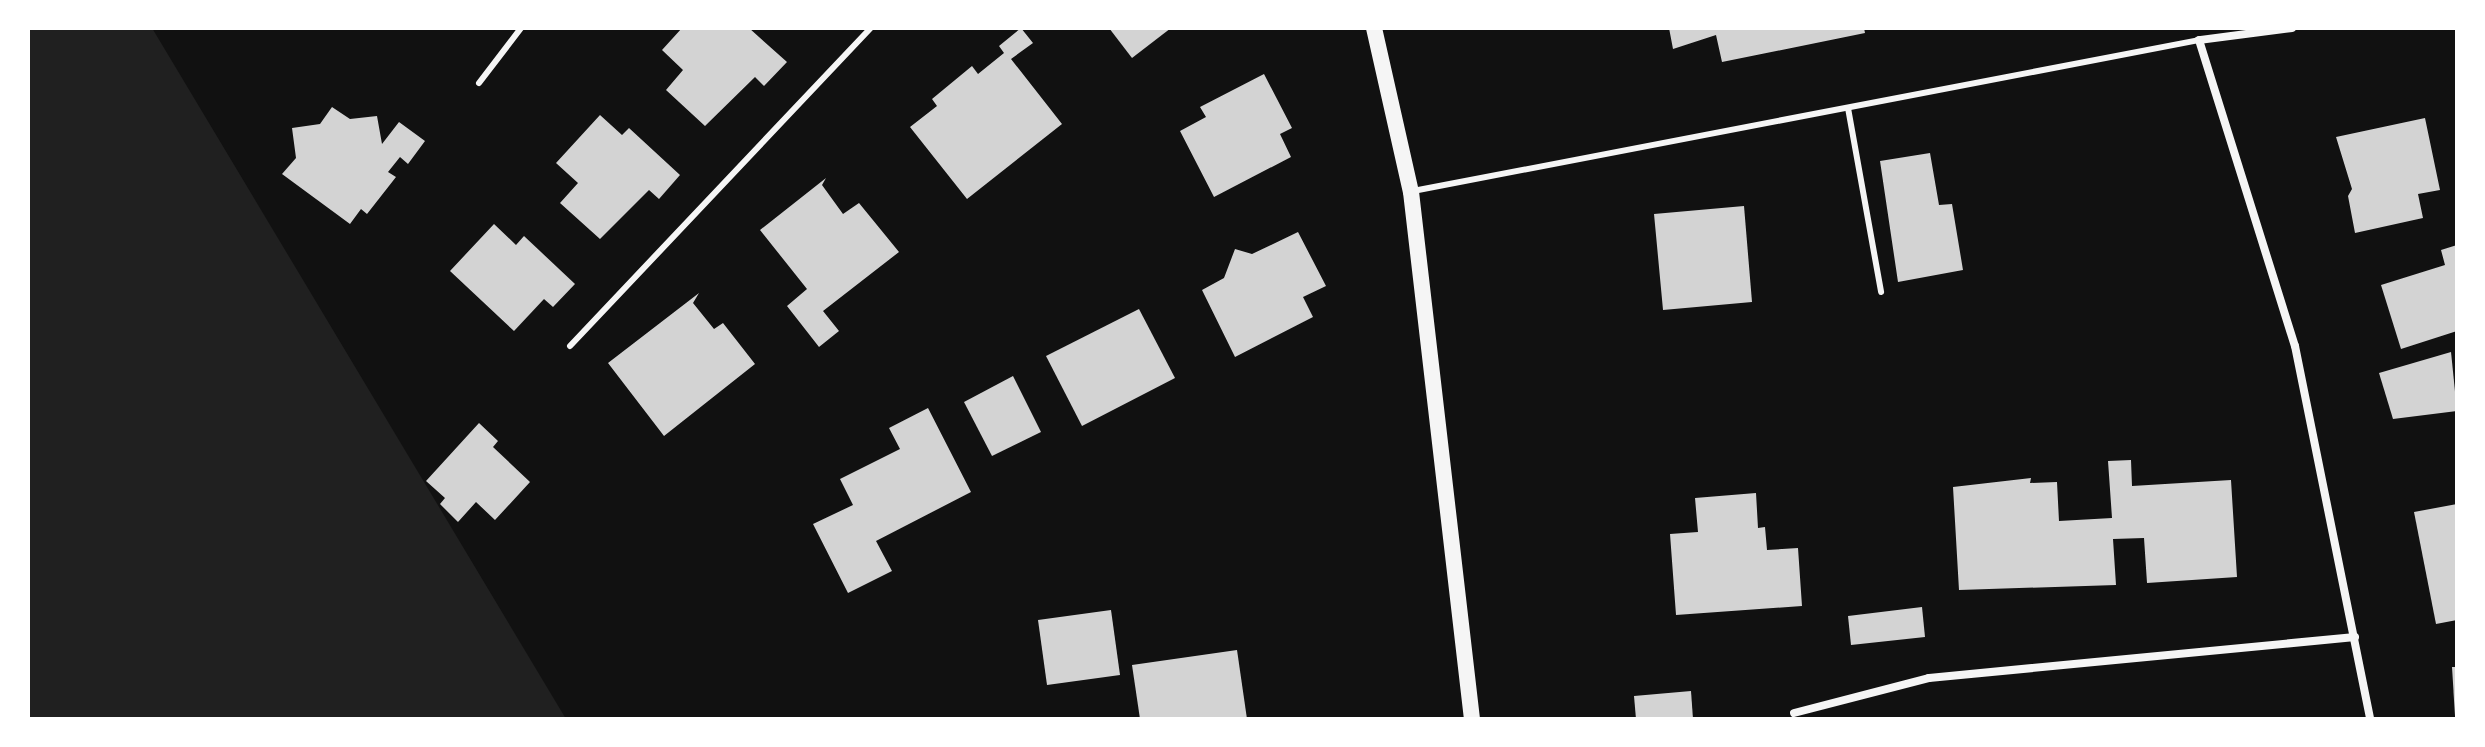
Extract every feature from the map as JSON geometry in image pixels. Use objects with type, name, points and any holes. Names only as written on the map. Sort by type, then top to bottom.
[{"type":"main road","points":[[1374,28],[1411,192],[1472,719]]},
{"type":"street","points":[[2292,28],[2199,40],[2295,346],[2370,719]]},
{"type":"street","points":[[1794,713],[1929,678],[2355,637]]},
{"type":"lane","points":[[479,83],[521,28]]},
{"type":"lane","points":[[570,346],[871,28]]},
{"type":"lane","points":[[1411,192],[2199,40]]},
{"type":"lane","points":[[1848,108],[1881,292]]},
{"type":"shaded area","points":[[28,28],[152,28],[566,719],[28,719]]},
{"type":"building","points":[[682,28],[749,28],[787,62],[764,86],[755,77],[705,126],[666,90],[683,70],[662,50]]},
{"type":"building","points":[[1021,28],[1033,43],[1011,59],[1062,124],[967,199],[910,127],[937,106],[932,99],[972,66],[978,74],[1004,53],[999,46]]},
{"type":"building","points":[[1109,28],[1171,28],[1132,58]]},
{"type":"building","points":[[1669,28],[1864,28],[1865,33],[1722,62],[1716,35],[1673,49]]},
{"type":"building","points":[[1264,74],[1292,128],[1280,134],[1291,157],[1214,197],[1180,131],[1206,117],[1200,107]]},
{"type":"building","points":[[332,107],[350,119],[377,116],[382,144],[399,122],[425,141],[408,164],[400,157],[388,172],[396,177],[367,214],[361,209],[350,224],[282,174],[296,158],[292,128],[320,124]]},
{"type":"building","points":[[600,115],[622,135],[629,128],[680,175],[659,199],[649,190],[600,239],[560,203],[578,183],[556,163]]},
{"type":"building","points":[[2425,118],[2440,190],[2418,194],[2423,218],[2355,233],[2348,196],[2352,189],[2336,137]]},
{"type":"building","points":[[1930,153],[1939,205],[1952,204],[1963,270],[1898,282],[1880,161]]},
{"type":"building","points":[[826,178],[822,185],[843,214],[859,203],[899,252],[823,311],[839,331],[819,347],[787,306],[807,289],[760,230]]},
{"type":"building","points":[[1744,206],[1752,302],[1663,310],[1654,214]]},
{"type":"building","points":[[494,224],[516,245],[524,236],[575,284],[553,307],[544,299],[514,331],[450,271]]},
{"type":"building","points":[[1298,232],[1326,286],[1303,297],[1313,317],[1235,357],[1202,290],[1224,278],[1235,249],[1252,254]]},
{"type":"building","points":[[2457,245],[2457,331],[2401,349],[2381,285],[2445,265],[2441,250]]},
{"type":"building","points":[[699,293],[693,303],[714,329],[723,323],[755,364],[664,436],[608,363]]},
{"type":"building","points":[[1139,309],[1175,378],[1082,426],[1046,356]]},
{"type":"building","points":[[2451,352],[2457,411],[2393,419],[2379,373]]},
{"type":"building","points":[[1013,376],[1041,432],[992,456],[964,402]]},
{"type":"building","points":[[928,408],[971,492],[876,541],[892,571],[848,593],[813,524],[853,505],[840,479],[900,449],[889,428]]},
{"type":"building","points":[[479,423],[498,441],[493,447],[530,482],[495,520],[476,502],[458,522],[440,504],[445,498],[426,481]]},
{"type":"building","points":[[2131,460],[2132,486],[2231,480],[2237,577],[2147,583],[2144,538],[2113,539],[2116,585],[1959,590],[1953,487],[2031,478],[2030,483],[2057,482],[2059,521],[2112,518],[2108,461]]},
{"type":"building","points":[[1756,493],[1758,528],[1765,527],[1767,550],[1798,548],[1802,606],[1676,615],[1670,534],[1698,532],[1695,498]]},
{"type":"building","points":[[2457,504],[2457,620],[2436,624],[2414,512]]},
{"type":"building","points":[[1922,607],[1925,637],[1851,645],[1848,616]]},
{"type":"building","points":[[1111,610],[1120,675],[1047,685],[1038,620]]},
{"type":"building","points":[[1237,650],[1247,719],[1140,719],[1132,665]]},
{"type":"building","points":[[2452,667],[2457,667],[2457,716],[2455,716]]},
{"type":"building","points":[[1691,691],[1693,719],[1636,719],[1634,696]]}]
